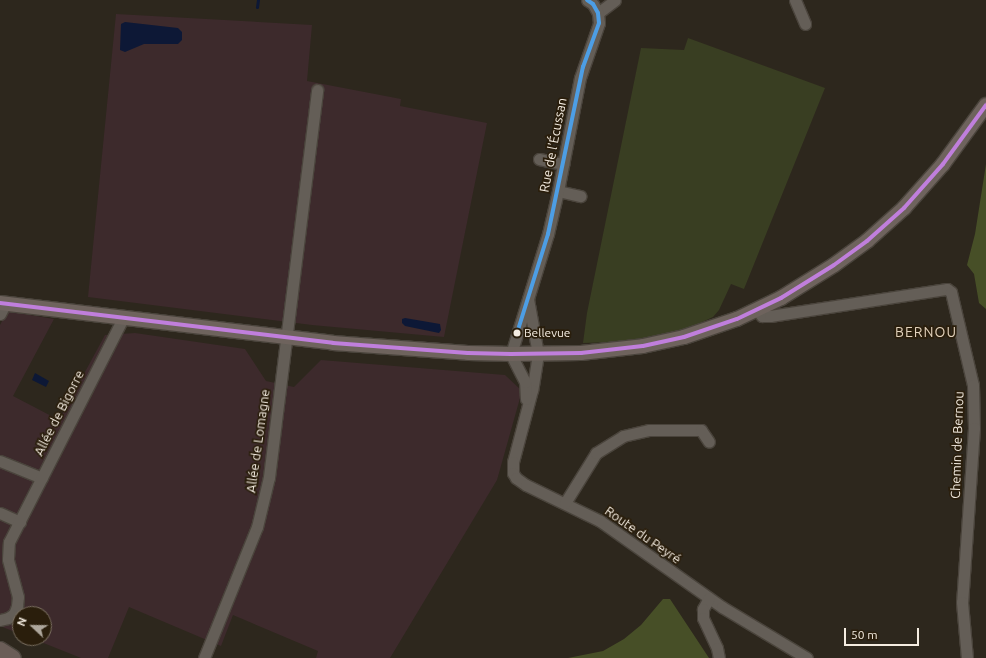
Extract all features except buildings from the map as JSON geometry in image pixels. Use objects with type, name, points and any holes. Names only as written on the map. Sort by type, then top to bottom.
[{"type":"highway","points":[[0,650],[13,658]]},
{"type":"main road","points":[[2,307],[123,318],[333,343],[511,354],[581,353],[643,346],[719,326],[757,310],[805,285],[834,265],[867,241],[904,208],[944,164],[986,105]]},
{"type":"street","points":[[587,0],[593,4],[598,13],[615,0]]},
{"type":"street","points":[[795,0],[805,24]]},
{"type":"street","name":"Rue de l'Écussan","points":[[511,354],[548,234],[580,78],[599,23],[598,13]]},
{"type":"street","name":"Allée de Lomagne","points":[[204,658],[262,509],[270,477],[285,337],[317,90]]},
{"type":"street","points":[[539,159],[563,164]]},
{"type":"street","points":[[558,191],[580,196]]},
{"type":"street","name":"Chemin de Bernou","points":[[757,310],[762,316],[770,316],[947,289],[951,292],[973,385],[974,428],[962,602],[967,658]]},
{"type":"street","name":"Rue de l'Écussan","points":[[528,299],[538,354]]},
{"type":"street","name":"Allée de Bigorre","points":[[0,620],[8,618],[14,614],[17,606],[18,597],[7,551],[9,542],[123,318]]},
{"type":"street","name":"Route du Peyré","points":[[511,354],[525,382],[526,414]]},
{"type":"street","name":"Route du Peyré","points":[[538,354],[532,390],[514,456],[513,473],[519,481],[614,530],[709,598],[807,658]]},
{"type":"street","points":[[564,503],[596,453],[623,436],[649,430],[696,429],[702,430],[709,442]]},
{"type":"street","points":[[0,461],[42,478]]},
{"type":"street","points":[[0,513],[20,522]]},
{"type":"street","points":[[709,598],[703,609],[703,618],[717,648],[719,658]]},
{"type":"shaded area","points":[[116,14],[312,25],[307,81],[401,99],[400,106],[487,123],[444,337],[312,325],[88,297]]},
{"type":"shaded area","points":[[7,311],[54,319],[13,396],[59,420],[105,335],[135,333],[245,349],[266,381],[294,387],[321,360],[505,375],[522,391],[497,480],[390,658],[316,658],[318,651],[233,615],[221,646],[129,607],[108,658],[81,658],[51,646],[52,606],[12,606],[12,631],[0,626],[0,325]]},
{"type":"green space","points":[[688,38],[825,88],[744,289],[731,284],[719,310],[713,317],[685,330],[615,342],[583,343],[587,313],[641,48],[684,50]]},
{"type":"green space","points":[[986,164],[986,309],[979,303],[974,274],[967,265],[975,234]]},
{"type":"green space","points":[[663,599],[670,599],[709,658],[568,658],[603,651],[624,639],[641,625]]},
{"type":"water","points":[[125,22],[178,28],[182,32],[182,40],[178,44],[144,44],[125,52],[120,50],[121,24]]},
{"type":"water","points":[[405,318],[440,324],[441,330],[439,333],[405,326],[402,323],[402,319]]},
{"type":"water","points":[[35,373],[49,381],[46,387],[32,380]]},
{"type":"waterway","points":[[257,7],[258,0]]},
{"type":"transit line","points":[[517,333],[548,234],[583,67],[599,23],[598,13],[593,4],[587,0]]},
{"type":"transit line","points":[[0,303],[333,343],[468,353],[581,353],[643,346],[684,337],[737,319],[781,298],[834,265],[867,241],[904,208],[943,164],[986,105]]},
{"type":"place","name":"Bellevue","points":[[517,333]]},
{"type":"district","name":"BERNOU","points":[[926,332]]}]
